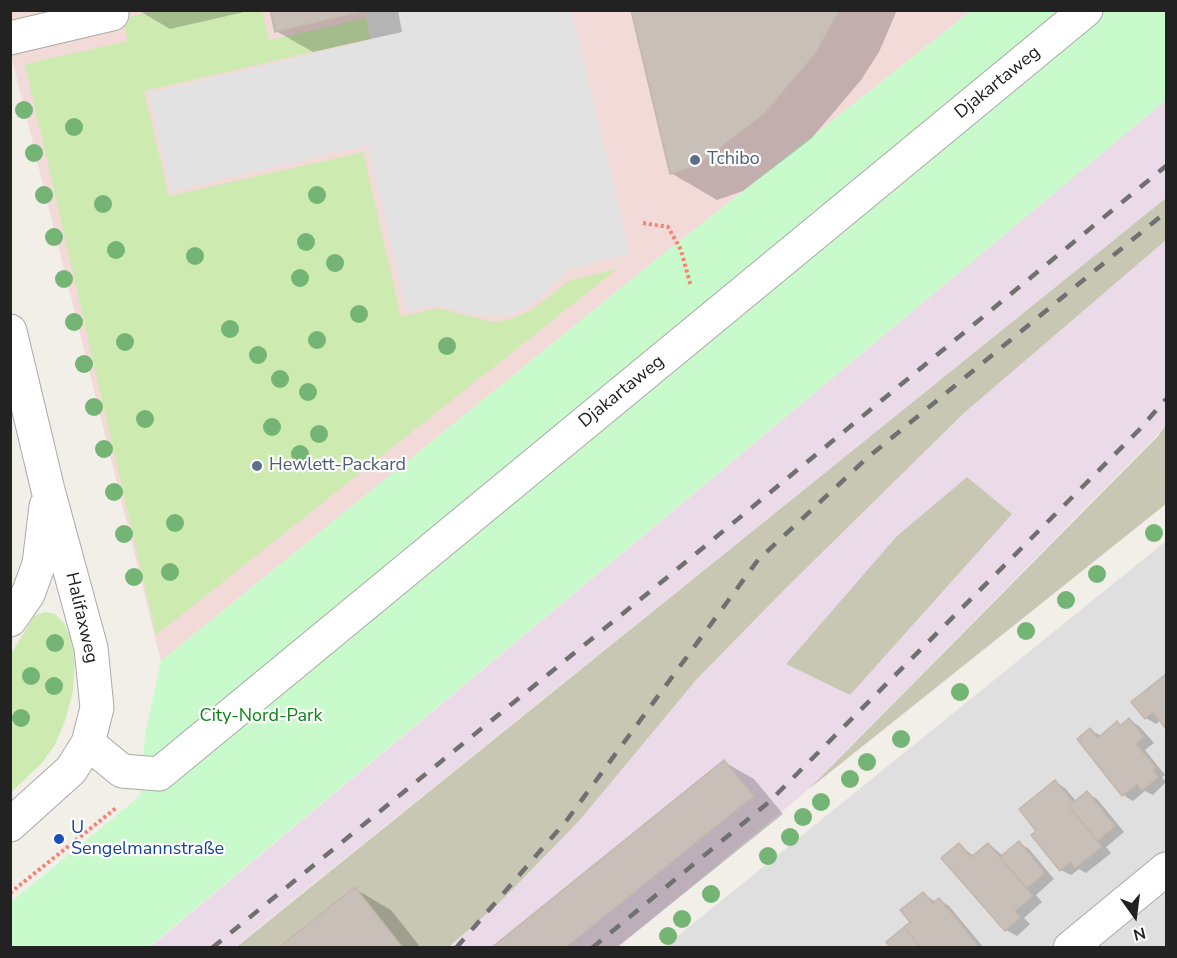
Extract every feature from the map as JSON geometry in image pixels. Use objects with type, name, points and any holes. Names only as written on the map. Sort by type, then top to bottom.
[{"type":"street","name":"Djakartaweg","points":[[159,774],[1086,10]]},
{"type":"street","points":[[10,38],[112,14]]},
{"type":"street","name":"Halifaxweg","points":[[10,331],[48,490],[91,648],[97,708],[88,742],[71,770],[10,825]]},
{"type":"street","name":"Halifaxweg","points":[[10,620],[28,594],[39,564],[48,490]]},
{"type":"street","points":[[88,742],[122,771],[159,774]]},
{"type":"street","points":[[1070,948],[1167,869]]},
{"type":"path","points":[[643,223],[668,227],[681,250],[691,288]]},
{"type":"path","points":[[10,893],[159,774]]},
{"type":"shaded area","name":"Hewlett-Packard","points":[[10,11],[971,11],[643,270],[161,661],[11,55]]},
{"type":"shaded area","points":[[366,11],[572,11],[630,254],[569,269],[529,307],[510,315],[475,315],[438,305],[407,312],[368,145],[171,191],[149,93],[372,40]]},
{"type":"shaded area","points":[[1166,100],[1166,198],[235,947],[149,948]]},
{"type":"shaded area","points":[[1166,198],[1166,240],[964,413],[784,590],[696,680],[578,822],[500,902],[449,947],[235,948]]},
{"type":"shaded area","points":[[1166,240],[1166,426],[809,789],[619,947],[449,948],[500,902],[696,680],[784,590],[964,413]]},
{"type":"shaded area","points":[[1166,425],[1166,504],[809,789],[1158,436]]},
{"type":"shaded area","points":[[967,477],[1012,514],[850,695],[786,664],[897,536]]},
{"type":"shaded area","points":[[1166,541],[1166,947],[664,947]]},
{"type":"green space","points":[[155,11],[262,11],[269,40],[366,18],[370,39],[144,91],[169,196],[363,152],[401,317],[438,308],[493,322],[511,319],[532,310],[570,280],[617,269],[156,635],[25,64],[128,41],[123,18]]},
{"type":"green space","name":"City-Nord-Park","points":[[971,11],[1166,11],[1166,100],[149,947],[11,948],[11,902],[140,796],[145,735],[161,661],[643,270]]},
{"type":"green space","points":[[45,612],[55,614],[64,623],[70,637],[75,658],[73,691],[66,718],[55,745],[41,764],[11,792],[11,654],[34,616]]},
{"type":"building","points":[[270,10],[366,10],[366,11],[275,32]]},
{"type":"building","points":[[631,10],[840,10],[815,54],[765,113],[697,166],[670,174]]},
{"type":"building","points":[[1166,674],[1166,729],[1153,712],[1145,719],[1131,702]]},
{"type":"building","points":[[1129,718],[1144,737],[1136,744],[1156,768],[1153,771],[1158,777],[1142,791],[1137,784],[1122,796],[1077,739],[1090,728],[1098,738],[1117,721],[1120,726]]},
{"type":"building","points":[[724,760],[754,796],[565,948],[491,948]]},
{"type":"building","points":[[1055,780],[1073,802],[1069,806],[1102,847],[1075,868],[1070,862],[1060,871],[1031,835],[1036,831],[1019,809]]},
{"type":"building","points":[[1087,791],[1115,826],[1097,841],[1069,806]]},
{"type":"building","points":[[1019,841],[1045,873],[1027,888],[1000,857]]},
{"type":"building","points":[[959,843],[971,857],[988,843],[1033,896],[1015,911],[1020,918],[1005,931],[941,858]]},
{"type":"building","points":[[355,887],[403,948],[278,948]]},
{"type":"building","points":[[923,892],[933,903],[939,898],[977,944],[973,948],[921,948],[904,927],[910,922],[900,910]]},
{"type":"building","points":[[904,927],[921,948],[891,948],[886,942]]},
{"type":"railway","points":[[212,948],[653,589],[1166,166]]},
{"type":"railway","points":[[456,948],[567,820],[758,560],[866,459],[1166,212]]},
{"type":"railway","points":[[592,948],[769,802],[1139,430],[1166,399]]},
{"type":"place","name":"Tchibo","points":[[695,160]]},
{"type":"place","name":"Hewlett-Packard","points":[[257,466]]},
{"type":"place","name":"U Sengelmannstraße","points":[[59,839]]}]
